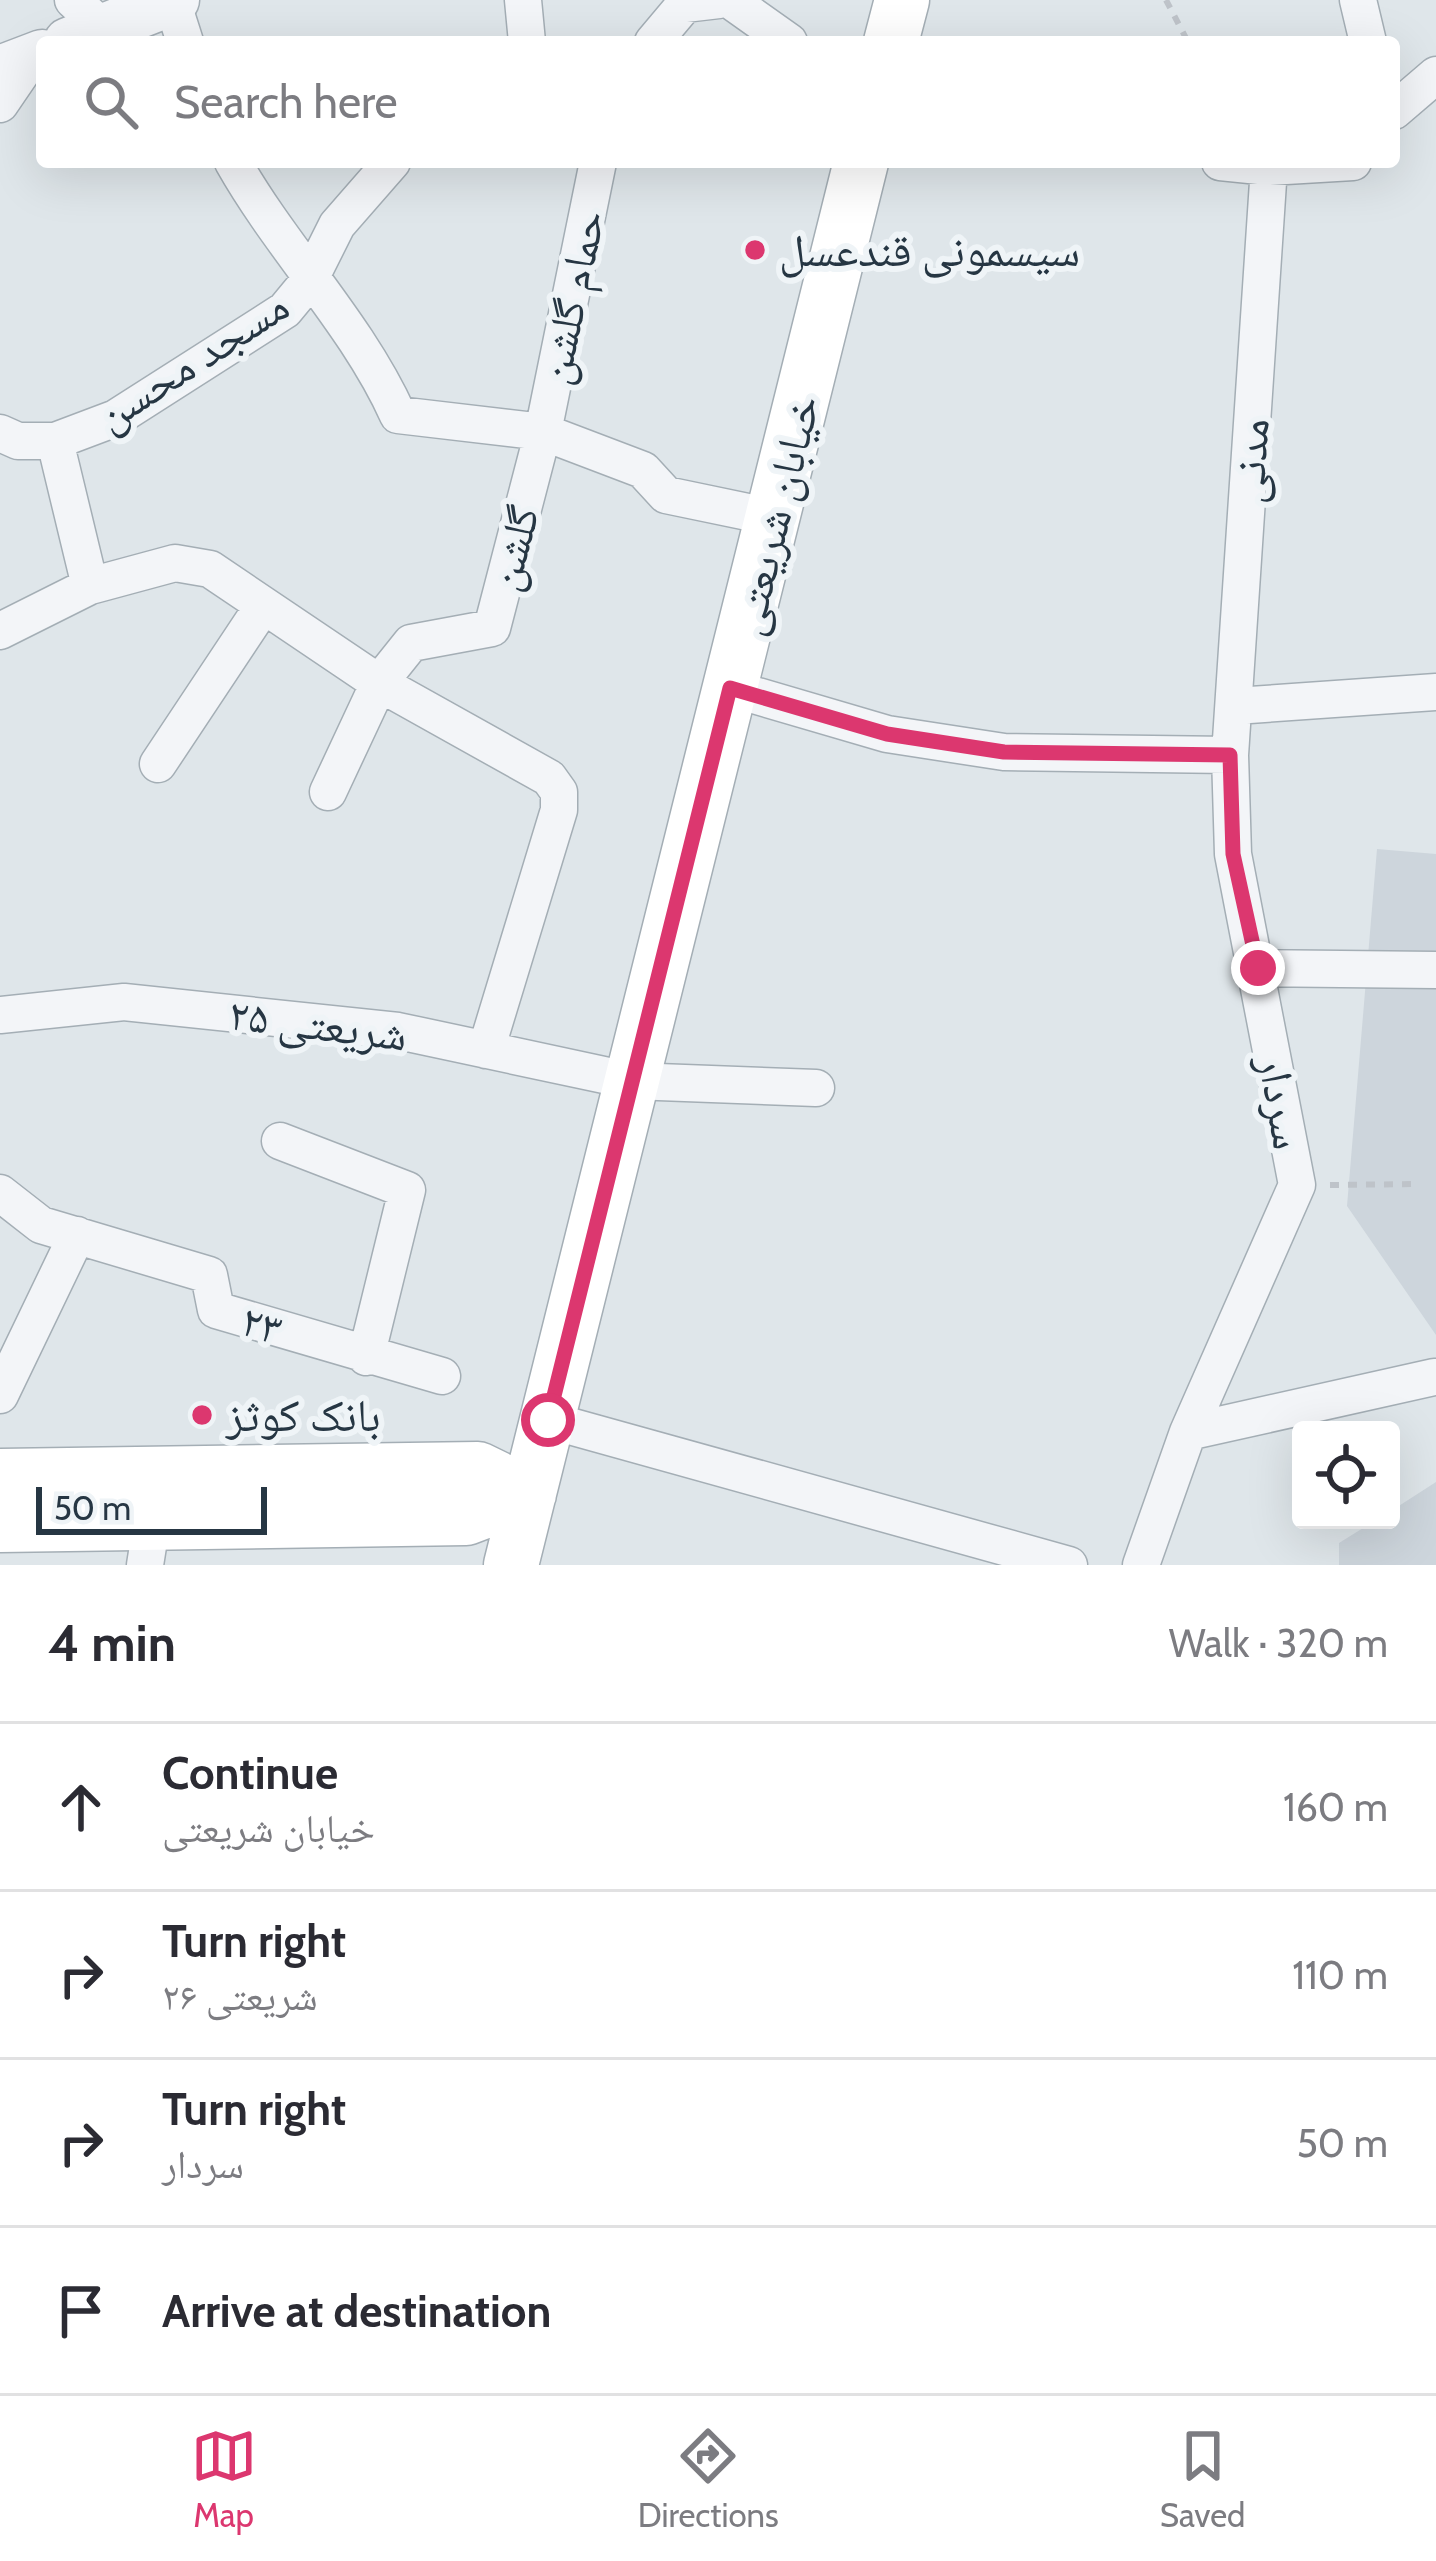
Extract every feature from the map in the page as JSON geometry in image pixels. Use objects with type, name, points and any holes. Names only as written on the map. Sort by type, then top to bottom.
[{"type":"main road","points":[[893,36],[902,0]]},
{"type":"main road","name":"خیابان شریعتی","points":[[512,1565],[730,688],[777,518],[860,168]]},
{"type":"main road","points":[[0,1476],[136,1521]]},
{"type":"main road","points":[[0,1526],[466,1518],[530,1494]]},
{"type":"street","points":[[58,36],[174,0],[183,36]]},
{"type":"street","points":[[523,0],[526,36]]},
{"type":"street","points":[[657,36],[685,4],[719,0]]},
{"type":"street","points":[[730,0],[781,36]]},
{"type":"street","points":[[1358,0],[1367,36]]},
{"type":"street","points":[[0,104],[36,62]]},
{"type":"street","points":[[1400,106],[1436,75]]},
{"type":"street","points":[[237,168],[309,281],[382,379],[398,415],[543,432],[644,470],[666,495],[777,518]]},
{"type":"street","name":"مسجد محسن","points":[[0,433],[18,441],[55,441],[116,418],[285,310],[309,281],[337,225],[387,168]]},
{"type":"street","name":"حمام گلشن","points":[[543,432],[597,168]]},
{"type":"street","name":"مدنی","points":[[1230,755],[1269,168]]},
{"type":"street","name":"گلشن","points":[[328,793],[379,683],[411,643],[492,628],[543,432]]},
{"type":"street","points":[[55,441],[90,586]]},
{"type":"street","points":[[0,631],[90,586],[176,563],[193,564],[379,683],[549,778],[559,792],[559,810],[486,1050]]},
{"type":"street","points":[[158,764],[263,606]]},
{"type":"street","points":[[730,688],[887,734],[1004,752],[1230,755]]},
{"type":"street","points":[[1235,706],[1436,692]]},
{"type":"street","name":"سردار","points":[[1141,1565],[1188,1432],[1297,1184],[1233,854],[1230,755]]},
{"type":"street","points":[[1258,968],[1436,970]]},
{"type":"street","name":"شریعتی ۲۵","points":[[0,1015],[124,1002],[398,1031],[632,1081],[816,1088]]},
{"type":"street","points":[[280,1142],[407,1190],[366,1357]]},
{"type":"street","name":"۲۳","points":[[0,1193],[41,1225],[209,1275],[216,1310],[442,1376]]},
{"type":"street","points":[[0,1395],[77,1235]]},
{"type":"street","points":[[1188,1432],[1434,1377]]},
{"type":"street","points":[[548,1420],[1069,1565]]},
{"type":"path","points":[[1166,0],[1185,36]]},
{"type":"path","points":[[1297,1184],[1420,1184]]},
{"type":"shaded area","points":[[1377,849],[1436,854],[1436,1335],[1347,1206]]},
{"type":"shaded area","points":[[1436,1482],[1436,1565],[1339,1565],[1339,1543],[1362,1529],[1400,1529],[1400,1505]]},
{"type":"place","name":"سیسمونی قندعسل","points":[[755,250]]},
{"type":"place","name":"بانک کوثز","points":[[202,1415]]},
{"type":"route","points":[[548,1420],[730,688],[887,734],[1004,752],[1230,755],[1233,854],[1258,968]]}]
